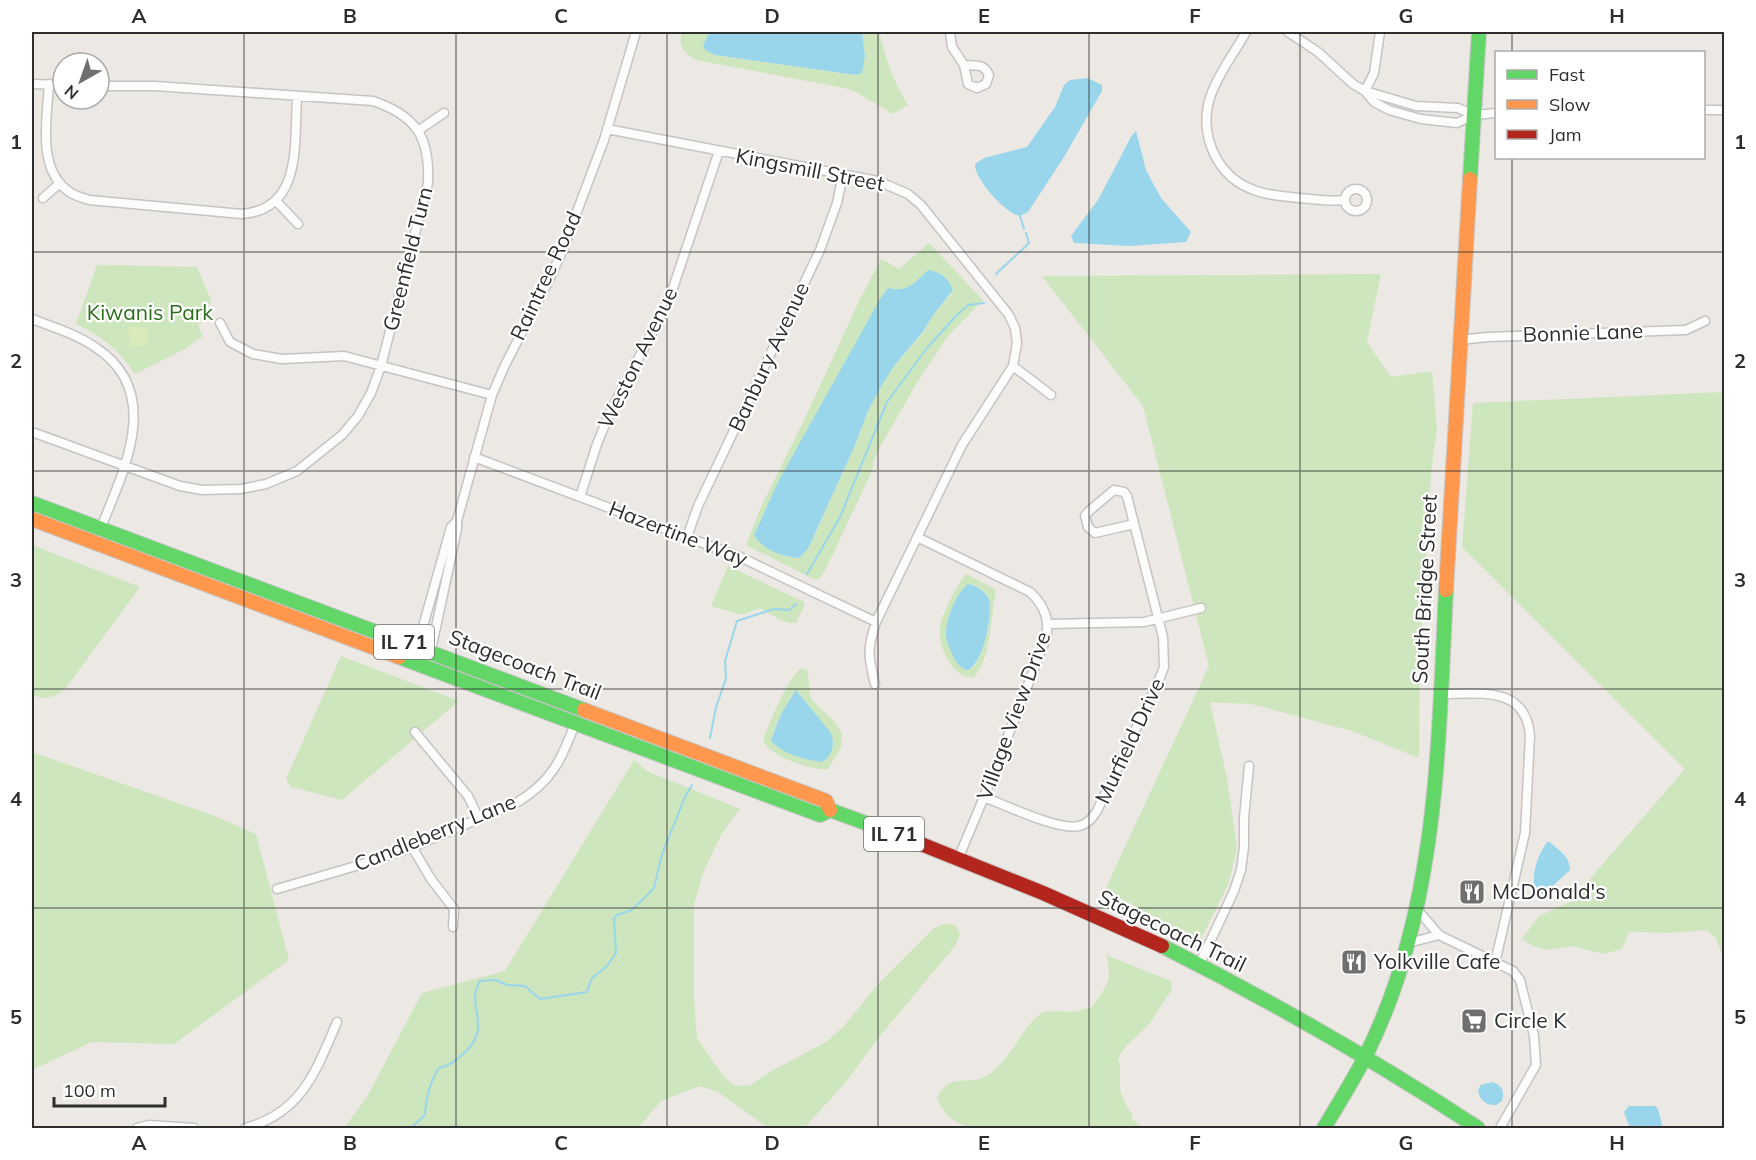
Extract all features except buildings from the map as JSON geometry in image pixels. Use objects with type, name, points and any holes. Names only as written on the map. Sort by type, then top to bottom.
[{"type":"main road","name":"South Bridge Street","points":[[1324,1128],[1365,1057],[1387,1005],[1417,909],[1429,837],[1441,694],[1479,32]]},
{"type":"main road","name":"Stagecoach Trail","points":[[32,503],[826,801],[830,810],[958,859],[1103,919],[1199,965],[1286,1011],[1365,1057],[1478,1128]]},
{"type":"main road","name":"Stagecoach Trail","points":[[32,519],[820,815],[830,810]]},
{"type":"street","name":"Raintree Road","points":[[425,666],[431,652],[457,521],[492,395],[550,278],[607,129],[636,32]]},
{"type":"street","points":[[950,32],[952,47],[964,65]]},
{"type":"street","points":[[1246,32],[1213,90],[1209,102],[1206,130],[1215,158],[1232,178],[1265,194],[1345,201]]},
{"type":"street","points":[[1288,32],[1310,46],[1353,84],[1365,91],[1416,106],[1458,108],[1474,114],[1495,113]]},
{"type":"street","points":[[1365,91],[1374,73],[1380,32]]},
{"type":"street","points":[[32,84],[49,84],[47,156],[51,171],[72,193],[89,200],[242,214],[261,210],[276,201],[287,187],[292,172],[297,97]]},
{"type":"street","points":[[111,86],[155,86],[373,101],[405,116],[419,130],[444,113]]},
{"type":"street","points":[[1365,91],[1374,102],[1404,116],[1457,123],[1474,114]]},
{"type":"street","points":[[1705,110],[1725,110]]},
{"type":"street","name":"Kingsmill Street","points":[[607,129],[878,181],[895,187],[921,205],[1009,315],[1015,328],[1017,343],[1013,366],[962,445],[876,622],[870,639],[868,655],[875,684]]},
{"type":"street","name":"Greenfield Turn","points":[[32,432],[166,482],[202,490],[241,489],[284,477],[297,471],[320,454],[342,435],[358,416],[371,393],[381,366],[429,183],[429,161],[419,130]]},
{"type":"street","name":"Weston Avenue","points":[[580,497],[608,418],[671,292],[719,151]]},
{"type":"street","name":"Banbury Avenue","points":[[687,537],[698,506],[820,250],[837,202],[843,175]]},
{"type":"street","points":[[43,198],[60,183]]},
{"type":"street","points":[[276,201],[298,224]]},
{"type":"street","points":[[32,319],[97,348],[112,361],[122,375],[131,398],[134,416],[132,440],[95,542]]},
{"type":"street","name":"Bonnie Lane","points":[[1460,340],[1487,337],[1686,330],[1705,321]]},
{"type":"street","points":[[220,323],[230,342],[253,354],[282,359],[344,356],[492,395]]},
{"type":"street","points":[[1013,366],[1051,394]]},
{"type":"street","name":"Hazertine Way","points":[[474,457],[759,566],[876,622]]},
{"type":"street","points":[[1134,524],[1095,533],[1088,527],[1085,516],[1114,490],[1119,489],[1127,496],[1160,620]]},
{"type":"street","name":"Raintree Road","points":[[411,661],[452,526],[457,521]]},
{"type":"street","name":"Village View Drive","points":[[917,537],[1030,592],[1042,606],[1048,624],[1045,641],[958,859]]},
{"type":"street","points":[[1048,624],[1144,622],[1160,620],[1201,608]]},
{"type":"street","name":"Murfield Drive","points":[[984,797],[1059,826],[1082,825],[1091,820],[1164,667],[1165,651],[1160,620]]},
{"type":"street","points":[[1441,694],[1494,694],[1504,697],[1517,704],[1528,721],[1530,736],[1525,833],[1496,963]]},
{"type":"street","name":"Candleberry Lane","points":[[277,889],[412,847],[530,795],[549,777],[564,753],[580,708]]},
{"type":"street","points":[[415,732],[468,796],[478,819]]},
{"type":"street","points":[[1199,965],[1234,891],[1241,870],[1249,766]]},
{"type":"street","points":[[412,847],[432,880],[454,909],[453,927]]},
{"type":"street","points":[[1417,909],[1439,935],[1513,971],[1520,980],[1536,1050],[1536,1065],[1500,1128]]},
{"type":"street","points":[[1408,943],[1439,935]]},
{"type":"street","points":[[245,1128],[264,1122],[288,1106],[304,1090],[315,1072],[337,1022]]},
{"type":"street","points":[[137,1128],[149,1125],[194,1128]]},
{"type":"green space","points":[[682,32],[710,32],[703,45],[715,55],[856,75],[865,56],[862,32],[879,32],[890,70],[908,105],[893,114],[856,92],[844,88],[696,60],[683,49]]},
{"type":"green space","points":[[929,243],[983,300],[948,336],[918,381],[880,447],[872,471],[825,571],[820,578],[815,580],[746,545],[759,511],[881,259],[899,269]],"holes":[[[928,270],[951,294],[934,314],[922,334],[894,366],[882,385],[868,411],[808,549],[799,558],[780,555],[898,290],[909,288]]]},
{"type":"green space","name":"Kiwanis Park","points":[[97,265],[197,267],[212,302],[199,317],[200,331],[203,336],[185,349],[135,374],[109,344],[76,324]]},
{"type":"green space","points":[[1381,274],[1367,342],[1391,377],[1432,371],[1437,429],[1431,472],[1420,654],[1419,758],[1352,731],[1251,704],[1210,702],[1227,778],[1237,848],[1228,885],[1200,941],[1105,890],[1209,666],[1143,406],[1042,276]]},
{"type":"green space","points":[[128,327],[145,327],[149,336],[146,345],[130,346]]},
{"type":"green space","points":[[1724,392],[1724,947],[1722,955],[1716,938],[1707,930],[1669,933],[1629,932],[1622,949],[1604,954],[1572,946],[1546,950],[1533,946],[1522,939],[1539,916],[1570,902],[1685,769],[1462,547],[1473,403]]},
{"type":"green space","points":[[32,545],[140,587],[66,688],[46,698],[32,695]]},
{"type":"green space","points":[[728,566],[804,602],[796,623],[782,620],[760,608],[742,615],[711,606]]},
{"type":"green space","points":[[966,574],[993,588],[996,592],[987,650],[979,671],[973,678],[965,676],[953,667],[944,653],[940,637],[943,617]],"holes":[[[972,584],[988,597],[990,607],[989,626],[984,646],[972,669],[947,624],[965,586]]]},
{"type":"green space","points":[[341,656],[459,701],[342,800],[291,787],[286,779]]},
{"type":"green space","points":[[801,668],[807,670],[810,696],[842,733],[841,748],[828,769],[812,768],[782,757],[766,746],[763,740],[779,701]],"holes":[[[799,692],[832,737],[831,752],[821,762],[782,750],[771,740],[781,714]]]},
{"type":"green space","points":[[32,752],[212,815],[256,834],[289,960],[174,1044],[92,1042],[32,1070]]},
{"type":"green space","points":[[634,760],[647,771],[740,809],[721,835],[703,873],[694,904],[694,998],[697,1038],[723,1076],[735,1086],[751,1085],[768,1073],[826,1042],[843,1027],[878,984],[933,929],[943,924],[956,925],[960,934],[955,946],[880,1036],[846,1082],[804,1128],[768,1128],[718,1092],[700,1086],[661,1101],[638,1128],[344,1128],[367,1097],[422,993],[505,971]]},
{"type":"green space","points":[[1106,955],[1171,981],[1172,989],[1150,1023],[1126,1046],[1118,1058],[1122,1096],[1133,1115],[1132,1119],[1144,1128],[970,1128],[946,1114],[937,1098],[942,1090],[954,1082],[981,1079],[996,1069],[1029,1025],[1042,1013],[1073,1012],[1092,1007],[1109,977]]},
{"type":"water","points":[[710,32],[862,32],[865,56],[862,73],[856,75],[715,55],[705,50],[703,45]]},
{"type":"water","points":[[1087,78],[1102,85],[1102,91],[1064,157],[1028,212],[1020,216],[1014,214],[999,203],[985,187],[975,164],[984,158],[1027,147],[1055,107],[1064,85],[1070,80]]},
{"type":"water","points":[[1136,131],[1146,170],[1161,198],[1191,232],[1186,242],[1130,246],[1074,243],[1071,236],[1098,200]]},
{"type":"water","points":[[928,270],[943,276],[953,290],[882,385],[868,411],[808,549],[799,558],[768,549],[754,535],[779,480],[880,299],[888,288],[906,288]]},
{"type":"water","points":[[968,584],[978,587],[988,597],[990,617],[982,650],[973,666],[967,670],[961,667],[954,658],[948,644],[946,630],[952,608],[959,594]]},
{"type":"water","points":[[796,690],[831,733],[832,750],[821,762],[786,752],[771,740],[781,714]]},
{"type":"water","points":[[1547,842],[1550,842],[1566,857],[1570,870],[1544,894],[1536,893],[1534,880],[1536,867]]},
{"type":"water","points":[[1492,1082],[1503,1091],[1502,1101],[1496,1105],[1484,1101],[1478,1090],[1481,1085]]},
{"type":"water","points":[[1629,1106],[1655,1106],[1663,1128],[1630,1128],[1624,1112]]},
{"type":"waterway","points":[[1020,216],[1024,229]]},
{"type":"waterway","points":[[996,274],[1029,243],[1026,233]]},
{"type":"waterway","points":[[807,574],[840,517],[887,402],[927,348],[955,317],[968,305],[984,303]]},
{"type":"waterway","points":[[710,738],[716,707],[726,679],[725,661],[737,621],[774,609],[789,610],[796,604]]},
{"type":"waterway","points":[[411,1128],[425,1115],[429,1091],[439,1068],[452,1063],[463,1054],[477,1035],[475,1000],[480,981],[496,980],[507,985],[525,986],[540,999],[587,992],[592,978],[607,966],[616,953],[614,918],[632,910],[654,888],[662,854],[692,785]]},
{"type":"traffic: fast","points":[[1470,179],[1479,32]]},
{"type":"traffic: fast","points":[[32,503],[584,710]]},
{"type":"traffic: fast","points":[[1324,1128],[1360,1066],[1384,1015],[1404,957],[1418,899],[1432,811],[1440,723],[1446,590]]},
{"type":"traffic: fast","points":[[399,657],[820,815],[830,810],[901,836]]},
{"type":"traffic: fast","points":[[1162,946],[1323,1032],[1478,1128]]},
{"type":"traffic: slow","points":[[1446,590],[1470,179]]},
{"type":"traffic: slow","points":[[32,519],[399,657]]},
{"type":"traffic: slow","points":[[584,710],[826,801],[830,810]]},
{"type":"traffic: jam","points":[[901,836],[1043,893],[1162,946]]},
{"type":"place","name":"McDonald's","points":[[1472,892]]},
{"type":"place","name":"Yolkville Cafe","points":[[1354,962]]},
{"type":"place","name":"Circle K","points":[[1474,1021]]}]
